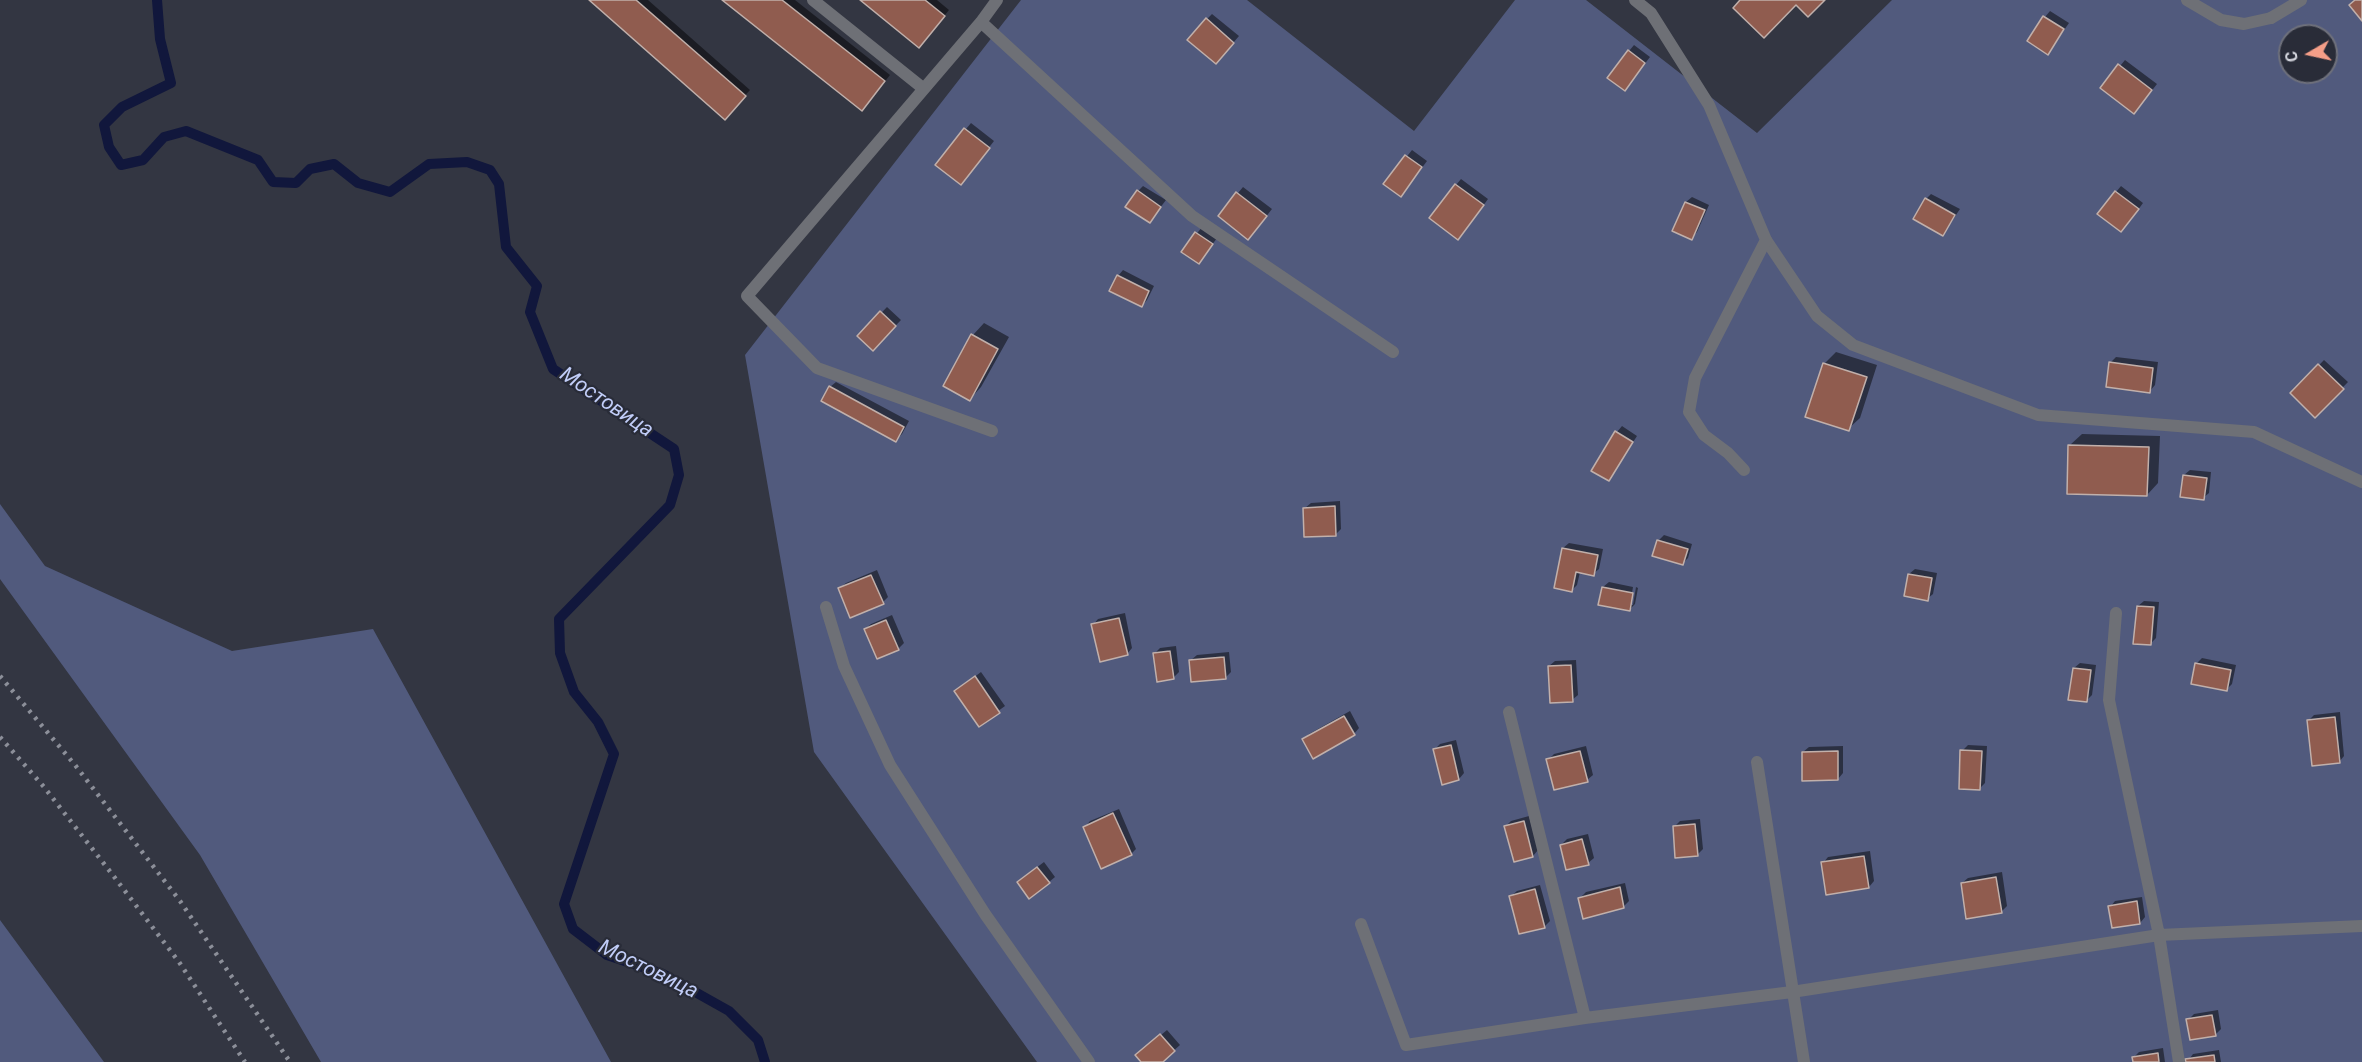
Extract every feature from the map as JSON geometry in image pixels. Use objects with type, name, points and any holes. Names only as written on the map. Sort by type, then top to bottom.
[{"type":"street","points":[[813,0],[924,89]]},
{"type":"street","points":[[992,431],[817,368],[747,296],[981,22],[997,0]]},
{"type":"street","points":[[1635,0],[1651,13],[1709,105],[1766,240],[1816,316],[1853,345],[2038,415],[2254,432],[2362,482]]},
{"type":"street","points":[[2187,0],[2221,20],[2244,24],[2271,18],[2301,0]]},
{"type":"street","points":[[981,22],[1192,216],[1393,352]]},
{"type":"street","points":[[1744,470],[1728,453],[1704,435],[1689,412],[1695,378],[1766,240]]},
{"type":"street","points":[[826,607],[844,666],[890,765],[985,914],[1089,1062]]},
{"type":"street","points":[[2116,613],[2109,699],[2159,935],[2179,1062]]},
{"type":"street","points":[[1509,712],[1585,1018]]},
{"type":"street","points":[[1757,762],[1804,1062]]},
{"type":"street","points":[[1360,924],[1406,1045],[1585,1018],[1792,992],[2159,935],[2362,926]]},
{"type":"shaded area","points":[[1021,0],[1247,0],[1414,131],[1515,0],[1586,0],[1757,133],[1892,0],[2362,0],[2362,1062],[1037,1062],[814,752],[745,355]]},
{"type":"shaded area","points":[[0,504],[45,566],[232,651],[373,629],[611,1062],[321,1062],[200,855],[0,579]]},
{"type":"shaded area","points":[[0,920],[104,1062],[0,1062]]},
{"type":"building","points":[[589,0],[636,0],[746,96],[725,120]]},
{"type":"building","points":[[722,0],[782,0],[885,81],[862,111]]},
{"type":"building","points":[[860,0],[925,0],[945,16],[919,48]]},
{"type":"building","points":[[1740,0],[1825,0],[1808,17],[1796,5],[1764,38],[1733,8]]},
{"type":"building","points":[[2355,0],[2362,0],[2362,21],[2349,5]]},
{"type":"building","points":[[2043,16],[2064,29],[2048,55],[2027,41]]},
{"type":"building","points":[[1206,18],[1234,43],[1216,64],[1187,40]]},
{"type":"building","points":[[1628,50],[1645,63],[1625,91],[1607,78]]},
{"type":"building","points":[[2118,64],[2152,90],[2134,114],[2100,88]]},
{"type":"building","points":[[964,128],[990,148],[961,185],[935,165]]},
{"type":"building","points":[[1405,155],[1422,167],[1401,197],[1383,184]]},
{"type":"building","points":[[1455,184],[1484,205],[1458,240],[1429,218]]},
{"type":"building","points":[[1137,190],[1161,207],[1150,223],[1125,207]]},
{"type":"building","points":[[2115,191],[2139,209],[2121,232],[2097,214]]},
{"type":"building","points":[[1236,192],[1267,216],[1248,240],[1218,216]]},
{"type":"building","points":[[1925,198],[1955,215],[1943,236],[1913,219]]},
{"type":"building","points":[[1685,202],[1705,210],[1692,240],[1672,231]]},
{"type":"building","points":[[1195,232],[1213,244],[1199,264],[1181,252]]},
{"type":"building","points":[[1117,275],[1149,291],[1142,307],[1109,291]]},
{"type":"building","points":[[880,311],[896,326],[873,351],[857,336]]},
{"type":"building","points":[[971,334],[998,349],[970,401],[943,386]]},
{"type":"building","points":[[2109,362],[2153,368],[2150,393],[2106,387]]},
{"type":"building","points":[[1823,363],[1867,377],[1849,431],[1805,417]]},
{"type":"building","points":[[2318,364],[2344,389],[2315,418],[2290,393]]},
{"type":"building","points":[[829,386],[904,427],[896,442],[821,401]]},
{"type":"building","points":[[1615,431],[1633,442],[1609,481],[1591,471]]},
{"type":"building","points":[[2068,445],[2149,447],[2147,496],[2067,494]]},
{"type":"building","points":[[2183,475],[2207,478],[2204,500],[2180,497]]},
{"type":"building","points":[[1335,506],[1336,536],[1304,537],[1303,508]]},
{"type":"building","points":[[1657,540],[1688,549],[1683,565],[1652,556]]},
{"type":"building","points":[[1562,548],[1598,555],[1594,576],[1576,572],[1572,592],[1554,588]]},
{"type":"building","points":[[1908,574],[1932,578],[1928,601],[1904,596]]},
{"type":"building","points":[[871,575],[884,604],[850,618],[838,588]]},
{"type":"building","points":[[1602,587],[1633,593],[1630,611],[1598,605]]},
{"type":"building","points":[[2137,606],[2154,607],[2151,645],[2133,644]]},
{"type":"building","points":[[1119,618],[1128,655],[1100,662],[1091,624]]},
{"type":"building","points":[[886,620],[899,650],[877,659],[864,629]]},
{"type":"building","points":[[1170,651],[1174,679],[1157,682],[1153,653]]},
{"type":"building","points":[[1224,657],[1226,679],[1191,682],[1189,660]]},
{"type":"building","points":[[2195,663],[2231,670],[2227,691],[2191,684]]},
{"type":"building","points":[[1571,665],[1573,702],[1550,703],[1548,666]]},
{"type":"building","points":[[2073,668],[2091,670],[2087,702],[2068,700]]},
{"type":"building","points":[[975,676],[1000,713],[979,727],[954,691]]},
{"type":"building","points":[[1344,716],[1355,735],[1313,759],[1302,739]]},
{"type":"building","points":[[2335,717],[2340,763],[2312,766],[2307,720]]},
{"type":"building","points":[[1451,745],[1459,780],[1442,785],[1433,749]]},
{"type":"building","points":[[1960,750],[1982,751],[1980,790],[1959,789]]},
{"type":"building","points":[[1580,751],[1588,782],[1554,790],[1546,759]]},
{"type":"building","points":[[1838,751],[1838,780],[1802,781],[1802,752]]},
{"type":"building","points":[[1113,813],[1132,855],[1101,869],[1083,827]]},
{"type":"building","points":[[1524,821],[1533,857],[1514,862],[1504,826]]},
{"type":"building","points":[[1695,824],[1698,856],[1675,858],[1673,826]]},
{"type":"building","points":[[1582,839],[1589,865],[1566,870],[1560,845]]},
{"type":"building","points":[[1864,856],[1869,888],[1826,895],[1821,862]]},
{"type":"building","points":[[1037,867],[1050,883],[1029,899],[1017,882]]},
{"type":"building","points":[[1996,877],[2002,913],[1966,919],[1961,883]]},
{"type":"building","points":[[1620,887],[1624,908],[1583,919],[1578,898]]},
{"type":"building","points":[[1535,889],[1545,928],[1519,934],[1509,896]]},
{"type":"building","points":[[2137,901],[2140,924],[2112,928],[2108,906]]},
{"type":"building","points":[[2212,1015],[2216,1036],[2190,1040],[2186,1019]]},
{"type":"building","points":[[1160,1034],[1175,1051],[1163,1062],[1141,1062],[1135,1055]]},
{"type":"building","points":[[2158,1053],[2159,1062],[2133,1062],[2132,1057]]},
{"type":"building","points":[[2214,1055],[2215,1062],[2186,1062],[2185,1059]]},
{"type":"waterway","name":"Мостовица","points":[[157,0],[160,39],[171,83],[122,107],[104,125],[109,147],[121,165],[143,160],[164,137],[186,131],[258,160],[273,182],[296,183],[310,169],[334,164],[358,183],[390,192],[429,164],[467,162],[490,170],[499,184],[506,247],[537,286],[530,312],[553,369],[674,449],[679,475],[670,505],[559,619],[560,653],[574,692],[598,722],[614,754],[564,904],[573,929],[607,955],[663,974],[729,1011],[758,1040],[765,1062]]},
{"type":"railway","points":[[0,676],[75,765],[180,901],[290,1062]]},
{"type":"railway","points":[[0,737],[44,787],[179,962],[245,1062]]}]
